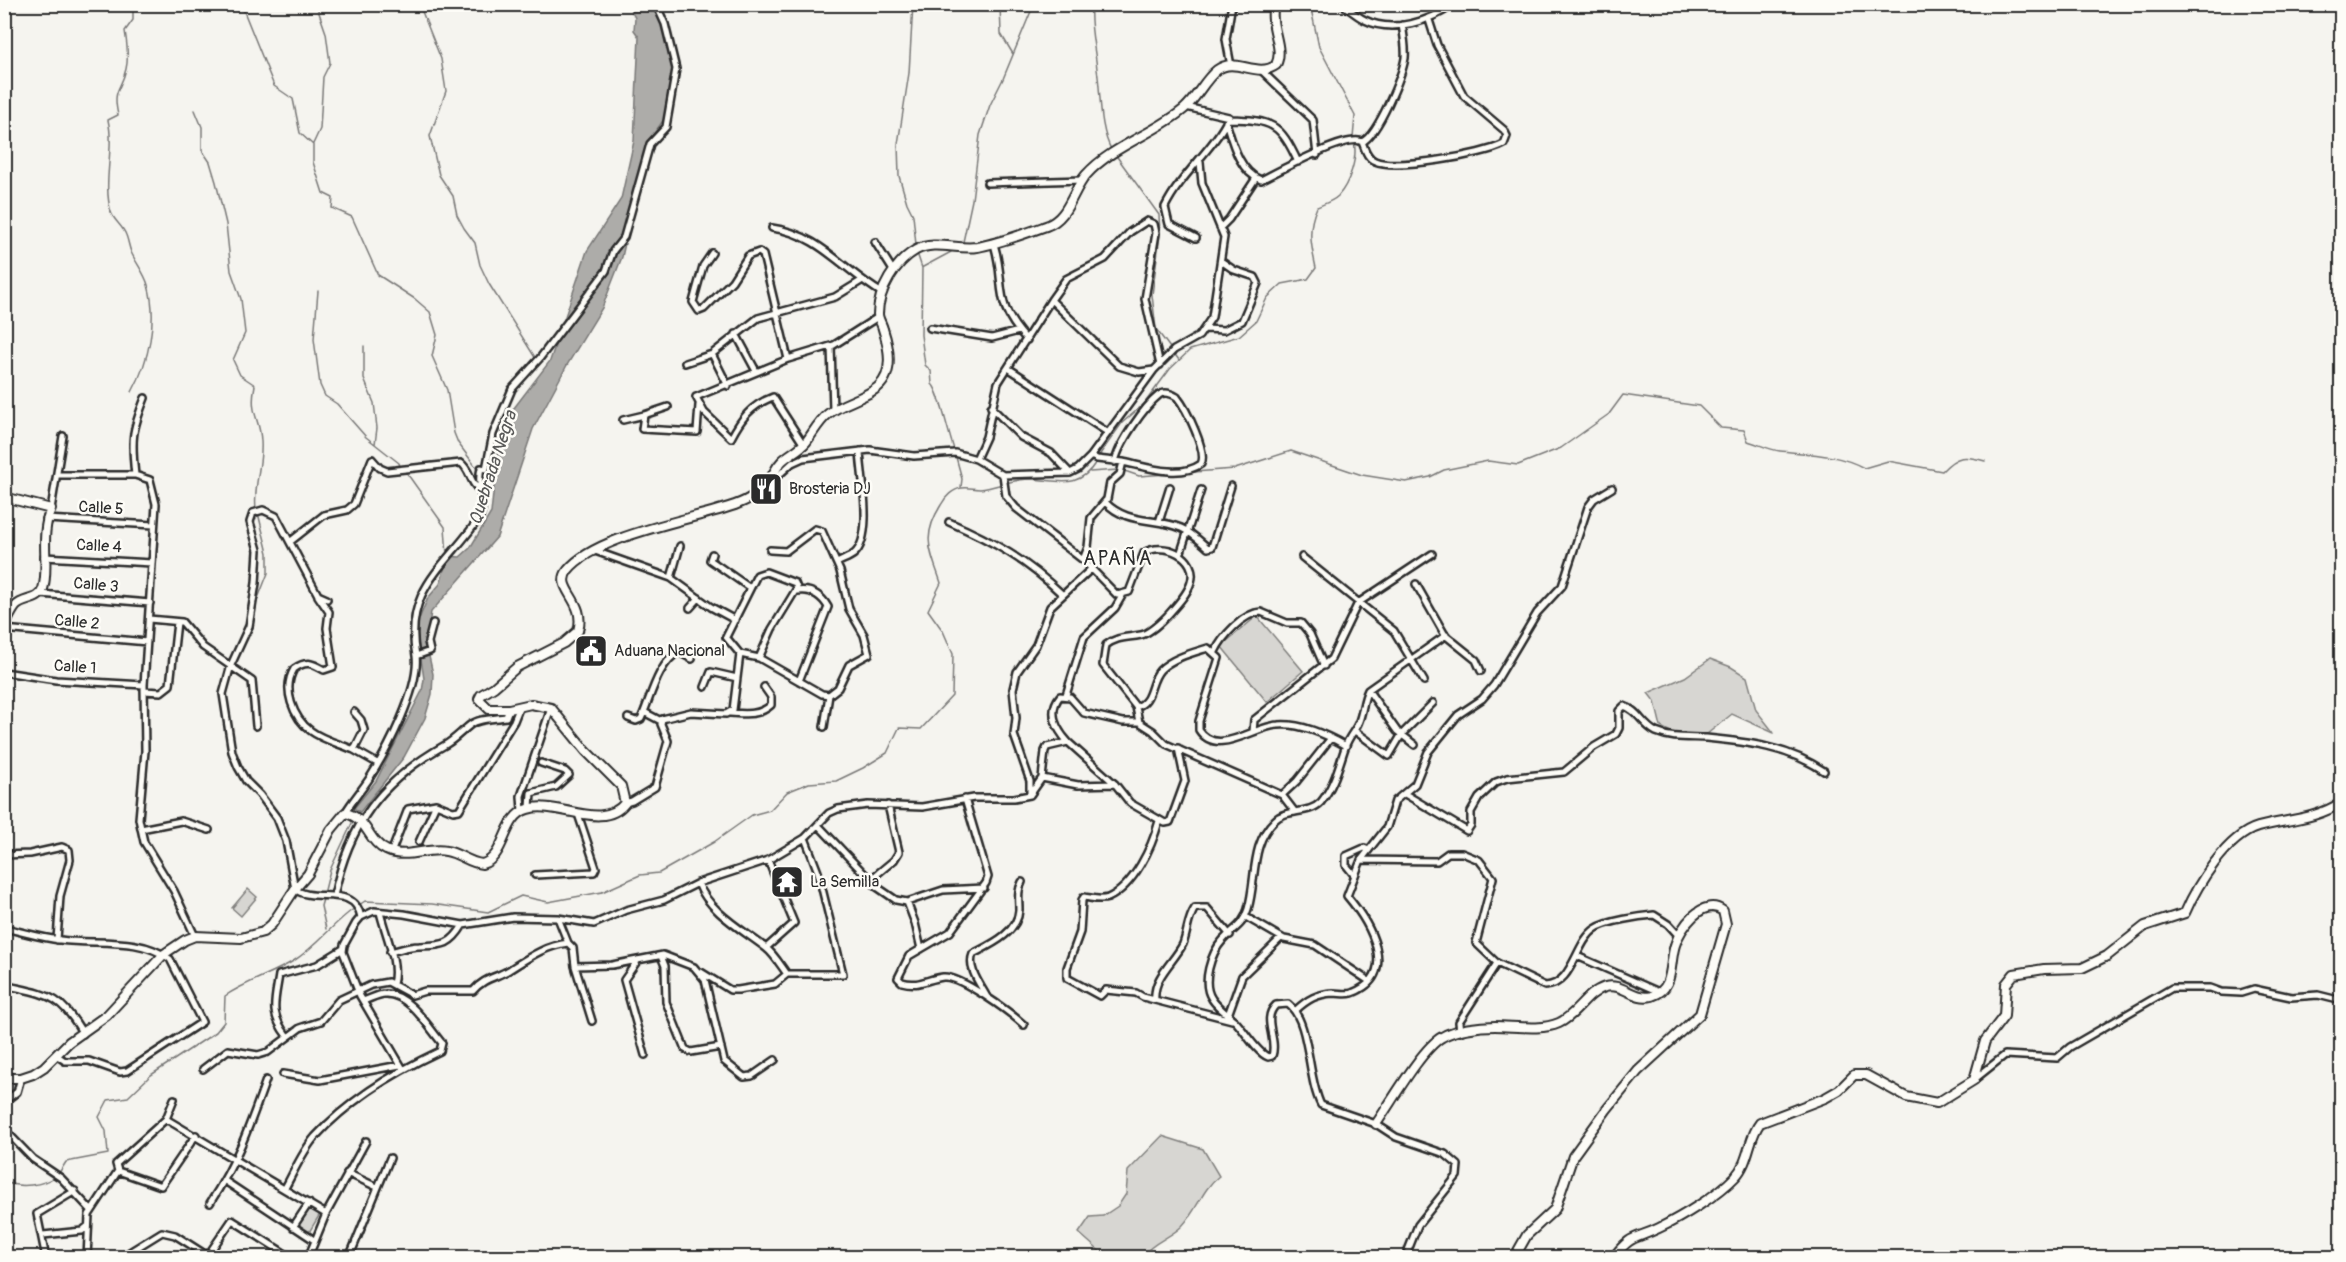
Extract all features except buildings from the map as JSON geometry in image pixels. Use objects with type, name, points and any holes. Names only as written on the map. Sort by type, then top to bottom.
[{"type":"main road","points":[[4,1078],[21,1078],[33,1074],[69,1042],[107,1015],[164,954],[195,936],[241,938],[263,932],[272,924],[318,858],[339,818],[353,817],[377,844],[391,853],[417,855],[444,850],[477,863],[486,863],[496,854],[511,824],[526,809],[555,808],[578,814],[614,813],[625,803],[621,786],[586,751],[551,708],[540,704],[520,706],[509,710],[489,710],[481,703],[481,695],[517,667],[564,643],[578,631],[580,610],[565,587],[564,579],[569,569],[595,551],[635,534],[745,502],[771,478],[774,469],[784,458],[804,444],[825,416],[840,405],[871,391],[885,378],[889,366],[888,349],[878,317],[882,293],[894,272],[907,256],[925,246],[966,248],[994,244],[1054,222],[1068,206],[1083,180],[1106,159],[1186,107],[1218,68],[1231,66],[1263,72],[1276,65],[1279,54],[1271,22],[1274,5]]},
{"type":"main road","points":[[4,497],[51,509],[46,519],[43,588],[40,594],[15,607],[4,628]]},
{"type":"main road","points":[[1613,1257],[1632,1238],[1656,1230],[1691,1209],[1735,1177],[1749,1154],[1754,1130],[1760,1122],[1825,1098],[1839,1090],[1847,1079],[1866,1075],[1906,1097],[1937,1103],[1974,1080],[1985,1041],[2004,1016],[2006,984],[2014,974],[2044,969],[2082,968],[2107,956],[2145,926],[2185,914],[2203,878],[2234,841],[2247,832],[2301,820],[2342,802]]},
{"type":"main road","points":[[1376,1124],[1395,1093],[1442,1037],[1487,1026],[1557,1024],[1574,1014],[1593,993],[1604,987],[1617,985],[1644,996],[1664,989],[1671,974],[1674,947],[1679,936],[1694,916],[1704,909],[1719,907],[1726,916],[1706,1002],[1700,1014],[1638,1071],[1607,1109],[1573,1156],[1555,1209],[1527,1235],[1514,1257]]},
{"type":"street","points":[[332,896],[353,817],[415,681],[417,655],[411,630],[423,590],[480,517],[483,508],[482,491],[478,481],[479,471],[481,468],[486,469],[493,434],[512,389],[540,358],[606,271],[613,251],[624,237],[650,144],[666,127],[676,69],[665,24],[656,4]]},
{"type":"street","points":[[1231,66],[1226,39],[1232,4]]},
{"type":"street","points":[[1268,4],[1274,5]]},
{"type":"street","points":[[1342,4],[1366,21],[1381,25],[1402,25],[1429,20],[1454,4]]},
{"type":"street","points":[[1186,107],[1226,115],[1231,144],[1256,178],[1261,180],[1353,140],[1362,142],[1373,160],[1399,164],[1463,158],[1497,148],[1506,142],[1507,136],[1504,130],[1464,96],[1437,45],[1429,20]]},
{"type":"street","points":[[1362,142],[1375,128],[1402,68],[1406,46],[1402,25]]},
{"type":"street","points":[[1263,72],[1313,120],[1317,154]]},
{"type":"street","points":[[1228,121],[1263,120],[1275,126],[1284,135],[1298,162]]},
{"type":"street","points":[[1196,238],[1169,225],[1165,207],[1182,178],[1200,162],[1228,121]]},
{"type":"street","points":[[771,478],[780,474],[792,463],[803,459],[860,451],[914,456],[955,453],[976,459],[1003,475],[1070,472],[1078,469],[1091,456],[1154,370],[1173,350],[1199,336],[1212,317],[1224,242],[1202,183],[1200,162]]},
{"type":"street","points":[[1220,228],[1230,219],[1256,178]]},
{"type":"street","points":[[987,183],[1083,180]]},
{"type":"street","points":[[976,459],[986,437],[991,407],[999,383],[1066,279],[1105,259],[1134,228],[1151,220],[1156,233],[1145,299],[1160,365]]},
{"type":"street","points":[[772,228],[793,231],[808,237],[861,280],[882,293]]},
{"type":"street","points":[[875,242],[894,272]]},
{"type":"street","points":[[994,244],[1002,303],[1027,340]]},
{"type":"street","points":[[712,254],[703,266],[693,302],[696,308],[699,311],[704,309],[732,281],[748,256],[759,252],[763,255],[788,358]]},
{"type":"street","points":[[1205,329],[1224,330],[1242,321],[1258,283],[1255,277],[1234,270],[1221,261]]},
{"type":"street","points":[[685,363],[712,354],[758,318],[777,315],[835,297],[861,280]]},
{"type":"street","points":[[1051,300],[1119,366],[1139,372],[1154,370]]},
{"type":"street","points":[[804,444],[773,397],[758,404],[741,419],[731,438],[695,399],[697,396],[728,386],[788,358],[831,346],[878,317]]},
{"type":"street","points":[[930,328],[992,338],[1019,331]]},
{"type":"street","points":[[736,334],[756,371]]},
{"type":"street","points":[[831,346],[833,410]]},
{"type":"street","points":[[712,354],[728,386]]},
{"type":"street","points":[[1008,368],[1107,432]]},
{"type":"street","points":[[1091,456],[1114,462],[1123,464],[1156,470],[1190,469],[1201,464],[1204,455],[1201,443],[1177,397],[1167,393],[1159,395],[1125,436],[1114,462]]},
{"type":"street","points":[[135,475],[132,436],[134,422],[145,398]]},
{"type":"street","points":[[644,415],[640,426],[644,431],[697,432],[699,405]]},
{"type":"street","points":[[623,420],[668,407]]},
{"type":"street","points":[[991,407],[1021,437],[1051,453],[1070,472]]},
{"type":"street","points":[[51,509],[63,436]]},
{"type":"street","points":[[837,563],[854,555],[863,537],[865,517],[860,451]]},
{"type":"street","points":[[291,541],[324,516],[347,510],[354,504],[372,459],[380,468],[387,471],[461,463],[466,466],[477,489],[482,491]]},
{"type":"street","points":[[1083,560],[1088,547],[1091,518],[1105,502],[1110,483],[1120,474],[1123,464]]},
{"type":"street","points":[[57,475],[135,475],[150,480],[154,489],[156,504],[144,688],[145,751],[138,808],[144,842],[174,891],[195,936]]},
{"type":"street","points":[[1003,475],[1006,496],[1016,508],[1083,560],[1110,590],[1122,596]]},
{"type":"street","points":[[1105,502],[1117,513],[1129,518],[1159,522],[1188,532],[1208,548],[1212,547],[1231,486]]},
{"type":"street","points":[[1159,522],[1170,487]]},
{"type":"street","points":[[1296,1010],[1310,998],[1334,993],[1349,994],[1369,981],[1379,957],[1367,923],[1347,896],[1361,860],[1387,827],[1392,805],[1415,784],[1424,759],[1435,742],[1458,715],[1482,699],[1494,685],[1537,613],[1562,585],[1584,515],[1594,499],[1612,489]]},
{"type":"street","points":[[1180,555],[1201,490]]},
{"type":"street","points":[[362,917],[355,903],[332,896],[301,894],[295,889],[286,841],[280,825],[260,795],[246,782],[232,752],[223,693],[231,665],[249,626],[259,565],[250,517],[257,511],[273,513],[291,541],[329,612],[327,634],[333,667],[330,670],[324,670],[311,663],[303,663],[294,669],[288,687],[290,700],[299,718],[309,729],[354,750],[377,764]]},
{"type":"street","name":"Calle 5","points":[[46,519],[154,525]]},
{"type":"street","points":[[949,522],[1008,550],[1035,568],[1062,595]]},
{"type":"street","points":[[770,550],[786,551],[807,533],[819,529],[822,531],[837,563],[849,609],[864,635],[869,654],[849,665],[838,688],[829,695],[824,727]]},
{"type":"street","points":[[671,578],[680,546]]},
{"type":"street","points":[[1066,695],[1084,637],[1115,608],[1122,596],[1129,592],[1144,553],[1161,547],[1180,555],[1190,567],[1191,582],[1168,615],[1141,635],[1126,635],[1106,645],[1103,665],[1136,707],[1139,722]]},
{"type":"street","points":[[595,551],[671,578],[735,620]]},
{"type":"street","points":[[712,554],[710,560],[750,588]]},
{"type":"street","points":[[1253,732],[1254,720],[1324,666],[1338,650],[1358,603],[1432,554]]},
{"type":"street","name":"Calle 4","points":[[44,556],[152,563]]},
{"type":"street","points":[[1302,557],[1394,631],[1424,681]]},
{"type":"street","points":[[1030,795],[1030,781],[1014,735],[1016,718],[1013,688],[1017,672],[1036,645],[1046,614],[1062,595],[1091,569]]},
{"type":"street","points":[[759,658],[772,629],[797,591],[795,583],[766,572],[758,575],[750,588],[726,638],[740,654],[759,658],[829,695]]},
{"type":"street","points":[[1416,584],[1435,620],[1446,635],[1453,644],[1476,660],[1481,671]]},
{"type":"street","points":[[797,591],[814,592],[824,599],[828,607],[799,681]]},
{"type":"street","name":"Calle 3","points":[[40,594],[150,603]]},
{"type":"street","points":[[318,595],[327,599]]},
{"type":"street","points":[[690,608],[699,598]]},
{"type":"street","points":[[1215,652],[1219,644],[1244,618],[1261,612],[1287,623],[1301,623],[1310,633],[1324,666]]},
{"type":"street","points":[[149,619],[177,622],[188,626],[203,647],[231,665],[254,686],[256,726]]},
{"type":"street","name":"Calle 1","points":[[4,672],[56,680],[144,688],[161,692],[170,685],[177,622]]},
{"type":"street","points":[[417,655],[430,651],[428,642],[433,623]]},
{"type":"street","name":"Calle 2","points":[[4,628],[147,642]]},
{"type":"street","points":[[1406,1257],[1414,1233],[1425,1213],[1450,1186],[1460,1168],[1445,1154],[1396,1137],[1376,1124],[1321,1105],[1314,1093],[1309,1057],[1296,1010],[1283,1003],[1270,1010],[1268,1016],[1274,1044],[1272,1056],[1268,1057],[1212,999],[1207,985],[1214,955],[1223,940],[1241,927],[1246,917],[1254,887],[1256,851],[1261,839],[1275,820],[1283,814],[1313,808],[1320,802],[1335,779],[1345,756],[1346,746],[1355,731],[1368,690],[1446,635]]},
{"type":"street","points":[[1136,707],[1143,705],[1147,700],[1156,675],[1163,667],[1208,648],[1219,658],[1199,721],[1199,729],[1215,741],[1232,740],[1279,724],[1331,738],[1346,746]]},
{"type":"street","points":[[628,718],[636,721],[641,719],[671,658],[679,652],[692,659]]},
{"type":"street","points":[[730,713],[740,654]]},
{"type":"street","points":[[705,687],[711,672],[737,678]]},
{"type":"street","points":[[660,721],[691,712],[751,714],[765,710],[771,705],[771,697],[764,687]]},
{"type":"street","points":[[1368,690],[1402,734],[1415,745]]},
{"type":"street","points":[[1178,748],[1185,781],[1170,822],[1159,821],[1130,803],[1115,784],[1068,742],[1055,726],[1057,700],[1060,696],[1066,695],[1084,713],[1123,722],[1139,722],[1153,731],[1166,744],[1178,748],[1255,785],[1282,795],[1295,812]]},
{"type":"street","points":[[1355,731],[1389,756],[1402,734],[1433,703]]},
{"type":"street","points":[[391,853],[408,809],[436,804],[453,812],[459,810],[514,721],[520,706]]},
{"type":"street","points":[[1405,794],[1467,831],[1471,825],[1471,813],[1479,798],[1496,782],[1507,778],[1564,772],[1593,747],[1616,734],[1619,728],[1620,711],[1624,706],[1656,732],[1780,749],[1824,771]]},
{"type":"street","points":[[526,809],[520,796],[551,708]]},
{"type":"street","points":[[353,817],[431,751],[444,746],[470,725],[506,717],[509,710]]},
{"type":"street","points":[[354,712],[361,720],[364,730],[354,750]]},
{"type":"street","points":[[625,803],[655,787],[668,741],[660,721],[644,712]]},
{"type":"street","points":[[1282,795],[1298,781],[1331,738]]},
{"type":"street","points":[[1030,795],[1042,778],[1044,751],[1047,747],[1068,742]]},
{"type":"street","points":[[526,809],[531,793],[556,787],[569,775],[565,771],[541,763]]},
{"type":"street","points":[[1042,778],[1078,785],[1115,784]]},
{"type":"street","points":[[287,1036],[273,1013],[279,975],[317,965],[343,949],[362,917],[380,912],[463,925],[513,917],[558,918],[594,924],[626,910],[664,900],[698,883],[768,860],[806,838],[829,813],[838,809],[888,805],[922,807],[965,799],[1030,795]]},
{"type":"street","points":[[965,799],[988,877],[984,888],[945,937],[909,956],[898,978],[902,982],[919,985],[947,977],[994,999],[1024,1025]]},
{"type":"street","points":[[419,842],[436,804]]},
{"type":"street","points":[[870,880],[889,865],[899,852],[888,805]]},
{"type":"street","points":[[535,875],[594,872],[596,868],[578,814]]},
{"type":"street","points":[[1159,821],[1146,854],[1125,886],[1107,898],[1084,897],[1082,900],[1080,932],[1066,975],[1100,996],[1106,990],[1136,993],[1234,1020]]},
{"type":"street","points":[[141,829],[181,822],[209,830]]},
{"type":"street","points":[[818,825],[870,880],[896,900],[907,902],[943,890],[984,888]]},
{"type":"street","points":[[576,966],[612,966],[661,956],[687,964],[730,990],[775,984],[787,974],[843,974],[818,872],[806,838]]},
{"type":"street","points":[[4,855],[30,854],[62,847],[69,850],[69,860],[60,896],[57,940]]},
{"type":"street","points":[[1354,875],[1346,865],[1346,856],[1365,848],[1369,850]]},
{"type":"street","points":[[1361,860],[1437,861],[1448,853],[1462,853],[1479,860],[1493,878],[1476,943],[1497,963],[1537,983],[1551,986],[1560,981],[1595,929],[1648,916],[1659,917],[1679,936]]},
{"type":"street","points":[[766,948],[794,922],[768,860]]},
{"type":"street","points":[[987,997],[972,969],[971,959],[973,954],[990,946],[1011,929],[1019,911],[1018,900],[1022,882]]},
{"type":"street","points":[[698,883],[702,893],[728,919],[766,948],[787,974]]},
{"type":"street","points":[[907,902],[921,949]]},
{"type":"street","points":[[1155,999],[1157,985],[1182,946],[1187,922],[1195,908],[1207,908],[1230,935]]},
{"type":"street","points":[[380,912],[395,975],[393,984]]},
{"type":"street","points":[[1246,917],[1281,938],[1316,945],[1369,981]]},
{"type":"street","points":[[558,918],[568,943],[573,948],[592,1021]]},
{"type":"street","points":[[390,952],[418,946],[441,946],[463,925]]},
{"type":"street","points":[[4,928],[57,940],[138,944],[164,954],[175,967],[202,1022],[127,1071],[120,1072],[90,1061],[65,1061],[56,1055]]},
{"type":"street","points":[[1228,1015],[1242,975],[1281,938]]},
{"type":"street","points":[[203,1069],[228,1050],[258,1055],[268,1052],[287,1036],[321,1021],[339,1000],[357,990],[382,982],[393,984],[412,995],[425,991],[473,991],[485,979],[505,972],[525,957],[568,943]]},
{"type":"street","points":[[343,949],[357,990],[402,1067]]},
{"type":"street","points":[[661,956],[665,966],[666,1002],[685,1049],[691,1052],[721,1047]]},
{"type":"street","points":[[1577,956],[1659,992]]},
{"type":"street","points":[[638,960],[624,980],[645,1055]]},
{"type":"street","points":[[1460,1032],[1459,1022],[1497,963]]},
{"type":"street","points":[[701,972],[705,980],[724,1061],[740,1076],[752,1076],[775,1060]]},
{"type":"street","points":[[4,985],[56,1000],[71,1013],[83,1034]]},
{"type":"street","points":[[1974,1080],[2005,1055],[2057,1058],[2070,1047],[2172,988],[2210,988],[2221,992],[2241,993],[2254,989],[2290,998],[2319,995],[2342,1000]]},
{"type":"street","points":[[284,1074],[320,1080],[402,1067],[440,1051],[442,1043],[415,1011],[400,999],[384,994],[363,1001]]},
{"type":"street","points":[[285,1188],[315,1138],[339,1116],[402,1067]]},
{"type":"street","points":[[4,1102],[17,1092],[21,1078]]},
{"type":"street","points":[[210,1203],[225,1181],[248,1134],[266,1080]]},
{"type":"street","points":[[118,1171],[116,1164],[166,1119],[174,1099]]},
{"type":"street","points":[[166,1119],[235,1159],[278,1188],[285,1188],[326,1214]]},
{"type":"street","points":[[4,1129],[33,1159],[54,1172],[75,1191],[91,1210]]},
{"type":"street","points":[[118,1171],[161,1186],[196,1135]]},
{"type":"street","points":[[308,1257],[326,1214],[366,1141]]},
{"type":"street","points":[[349,1257],[390,1158]]},
{"type":"street","points":[[87,1257],[91,1210],[118,1171]]},
{"type":"street","points":[[347,1173],[377,1188]]},
{"type":"street","points":[[225,1181],[314,1240]]},
{"type":"street","points":[[46,1257],[37,1214],[75,1191]]},
{"type":"street","points":[[293,1227],[309,1203]]},
{"type":"street","points":[[120,1257],[162,1232],[175,1235],[209,1257],[232,1220],[292,1257]]},
{"type":"street","points":[[43,1235],[82,1231],[88,1226]]},
{"type":"shaded area","name":"Quebrada Negra","points":[[628,5],[656,5],[665,24],[672,63],[673,91],[665,118],[647,143],[622,257],[602,308],[567,365],[533,429],[497,537],[431,612],[426,643],[433,674],[432,694],[425,718],[404,757],[360,812],[354,808],[376,781],[422,691],[424,679],[416,626],[428,598],[440,584],[448,556],[460,557],[470,548],[491,513],[499,439],[511,412],[550,361],[587,251],[621,199],[634,141],[639,37],[634,30],[635,18]]},
{"type":"shaded area","points":[[1257,616],[1303,671],[1267,702],[1221,646]]},
{"type":"shaded area","points":[[1710,659],[1731,667],[1747,677],[1756,710],[1774,733],[1732,714],[1702,738],[1678,736],[1661,727],[1655,702],[1648,693],[1685,677]]},
{"type":"shaded area","points":[[248,889],[257,897],[241,916],[232,908]]},
{"type":"shaded area","points":[[1162,1136],[1203,1149],[1219,1176],[1208,1187],[1182,1226],[1151,1247],[1141,1257],[1106,1257],[1079,1233],[1090,1217],[1103,1216],[1118,1206],[1126,1194],[1128,1171]]},
{"type":"shaded area","points":[[308,1207],[320,1214],[308,1234],[296,1227]]},
{"type":"waterway","points":[[132,392],[143,367],[150,340],[151,298],[147,281],[131,252],[125,232],[112,215],[108,189],[110,142],[108,120],[118,115],[116,100],[127,60],[125,31],[133,20],[133,4]]},
{"type":"waterway","points":[[241,4],[274,86],[293,99],[300,133],[313,145],[313,162],[323,193],[333,198],[332,208],[352,217],[378,275],[415,299],[430,312],[437,335],[432,356],[447,390],[454,433],[458,443],[479,471]]},
{"type":"waterway","points":[[313,144],[320,129],[323,77],[330,63],[326,33],[316,4]]},
{"type":"waterway","points":[[419,4],[441,59],[446,91],[430,136],[439,175],[453,196],[457,215],[475,243],[480,265],[489,284],[536,359]]},
{"type":"waterway","points":[[913,4],[909,73],[898,144],[899,176],[913,215],[916,245]]},
{"type":"waterway","points":[[1000,4],[1001,34],[1013,54]]},
{"type":"waterway","points":[[960,244],[963,242],[972,200],[980,135],[990,105],[1034,4]]},
{"type":"waterway","points":[[1091,4],[1091,29],[1103,122],[1112,151]]},
{"type":"waterway","points":[[1310,4],[1319,47],[1355,116],[1353,138]]},
{"type":"waterway","points":[[195,110],[202,127],[202,150],[210,162],[216,182],[226,224],[231,271],[241,299],[245,333],[233,360],[240,375],[255,385],[253,403],[260,433],[261,450],[256,509]]},
{"type":"waterway","points":[[1098,457],[1122,423],[1144,404],[1170,369],[1190,350],[1239,336],[1256,321],[1267,298],[1282,284],[1308,279],[1316,268],[1311,237],[1314,215],[1317,207],[1336,198],[1346,185],[1354,163],[1354,142]]},
{"type":"waterway","points":[[1115,154],[1159,215],[1160,235],[1152,295],[1156,329],[1179,360]]},
{"type":"waterway","points":[[923,267],[951,252]]},
{"type":"waterway","points":[[917,253],[922,268],[921,335],[925,365],[931,371],[932,384],[938,396],[955,452]]},
{"type":"waterway","points":[[318,291],[314,339],[320,385],[325,396],[337,404],[366,437],[399,463],[400,467]]},
{"type":"waterway","points":[[364,346],[364,379],[374,403],[377,428],[375,444]]},
{"type":"waterway","points":[[1122,470],[1139,476],[1235,469],[1291,451],[1362,475],[1406,482],[1430,477],[1444,470],[1488,461],[1518,465],[1561,448],[1609,414],[1623,395],[1699,406],[1721,428],[1744,430],[1748,441],[1776,450],[1834,457],[1864,468],[1888,461],[1942,471],[1957,459],[1967,457],[1985,461]]},
{"type":"waterway","points":[[956,457],[962,479],[961,487]]},
{"type":"waterway","points":[[359,905],[365,901],[432,904],[488,912],[521,896],[548,902],[602,892],[640,875],[659,873],[714,842],[752,815],[770,810],[787,792],[809,783],[836,781],[863,768],[887,753],[899,728],[921,729],[952,696],[953,654],[943,631],[928,610],[941,583],[931,552],[929,535],[935,516],[945,499],[952,492],[962,488],[980,489],[1024,479],[1067,482],[1082,477],[1096,462]]},
{"type":"waterway","points":[[1090,472],[1118,470]]},
{"type":"waterway","points":[[406,472],[445,527],[447,556]]},
{"type":"waterway","points":[[482,474],[494,490]]},
{"type":"waterway","points":[[247,637],[253,628],[255,606],[268,573],[268,553],[258,513]]},
{"type":"waterway","name":"Quebrada Negra","points":[[324,894],[330,870],[353,821]]},
{"type":"waterway","name":"Quebrada Negra","points":[[323,899],[321,906],[326,929]]},
{"type":"waterway","points":[[59,1173],[66,1162],[108,1154],[106,1131],[99,1117],[108,1100],[128,1097],[151,1075],[216,1032],[224,1022],[225,996],[295,960],[355,908]]},
{"type":"waterway","points":[[4,1182],[31,1185],[56,1176]]},
{"type":"waterway","points":[[4,1217],[8,1229],[4,1236]]},
{"type":"place","name":"Brosteria DJ","points":[[766,489]]},
{"type":"place","name":"Aduana Nacional","points":[[591,651]]},
{"type":"place","name":"La Semilla","points":[[787,882]]},
{"type":"district","name":"APAÑA","points":[[1118,558]]}]
